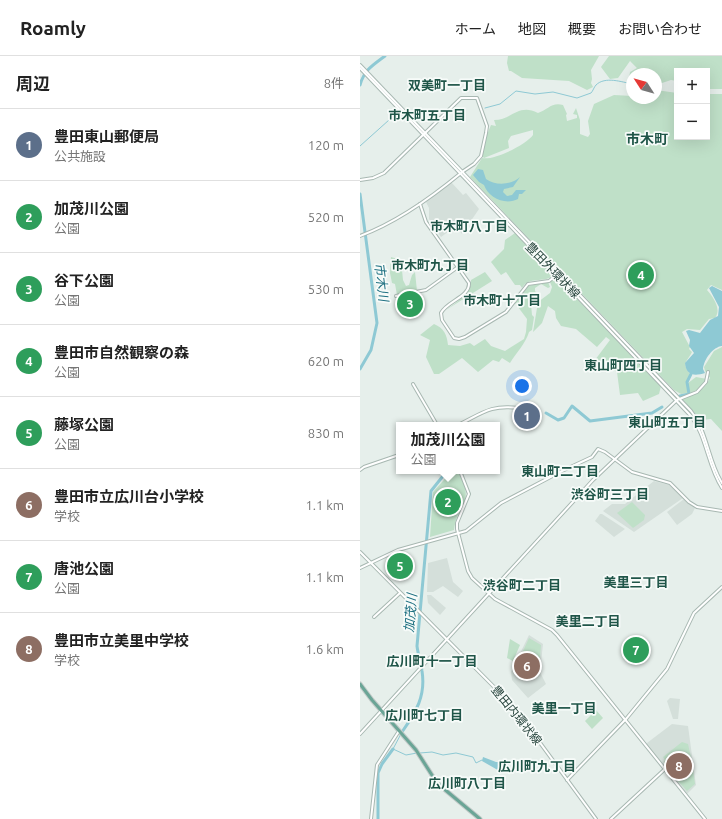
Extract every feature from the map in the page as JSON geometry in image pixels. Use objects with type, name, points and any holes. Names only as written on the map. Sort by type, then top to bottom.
[{"type":"main road","points":[[360,684],[420,755],[437,783],[480,819]]},
{"type":"street","name":"豊田外環状線","points":[[360,65],[363,70]]},
{"type":"street","name":"豊田外環状線","points":[[360,68],[425,134],[678,399],[700,424],[714,468],[722,484]]},
{"type":"street","points":[[360,236],[420,204],[441,190],[474,164],[481,156],[487,126],[477,98],[461,98],[384,173],[373,178],[361,180]]},
{"type":"street","points":[[420,204],[426,222],[468,281],[468,288],[443,309],[441,316],[452,336],[459,339],[506,312],[528,284],[548,281],[558,274]]},
{"type":"street","points":[[396,296],[426,290],[458,267]]},
{"type":"street","points":[[360,734],[614,458],[678,399],[697,392],[706,382],[708,372]]},
{"type":"street","points":[[413,384],[435,422]]},
{"type":"street","name":"豊田外環状線","points":[[678,399],[698,425],[714,473],[722,488]]},
{"type":"street","points":[[463,422],[482,411],[500,406],[527,410],[533,413]]},
{"type":"street","points":[[360,568],[398,550],[458,534],[470,528],[501,503],[592,457],[598,449],[614,458],[632,472],[670,483],[689,502],[697,507],[722,511]]},
{"type":"street","points":[[360,470],[364,467],[396,456]]},
{"type":"street","points":[[461,474],[469,494],[457,523],[458,534],[469,574],[495,599],[552,630],[626,719],[705,819]]},
{"type":"street","name":"豊田内環状線","points":[[360,552],[513,706],[596,819]]},
{"type":"street","points":[[567,780],[626,719],[668,667],[694,613],[722,587]]},
{"type":"street","points":[[374,617],[400,593]]},
{"type":"street","points":[[371,819],[377,766],[400,732]]},
{"type":"street","points":[[611,819],[665,769]]},
{"type":"shaded area","points":[[451,182],[463,195],[466,193],[479,209],[462,234],[456,226],[441,237],[429,219],[429,208],[426,202]]},
{"type":"shaded area","points":[[654,481],[669,485],[683,498],[634,532],[603,511],[612,504],[625,504]]},
{"type":"shaded area","points":[[684,499],[695,508],[692,514],[677,525],[667,512]]},
{"type":"shaded area","points":[[600,514],[625,529],[614,537],[595,521]]},
{"type":"shaded area","points":[[447,558],[453,582],[463,591],[458,597],[443,586],[433,592],[427,592],[428,563]]},
{"type":"shaded area","points":[[427,595],[431,595],[446,608],[440,615],[428,603]]},
{"type":"shaded area","points":[[529,635],[543,644],[540,672],[546,684],[528,698],[512,680],[511,672]]},
{"type":"shaded area","points":[[670,698],[680,699],[678,719],[673,719],[667,701]]},
{"type":"shaded area","points":[[672,724],[688,726],[696,785],[687,794],[647,745],[647,743]]},
{"type":"green space","points":[[508,56],[599,56],[591,70],[591,83],[593,87],[587,90],[569,81],[522,78],[509,71],[507,63]]},
{"type":"green space","points":[[609,56],[722,56],[722,89],[710,89],[710,68],[674,68],[674,80],[662,83],[662,68],[637,68],[630,61],[618,78],[610,79],[601,67]]},
{"type":"green space","points":[[662,91],[674,93],[674,140],[710,140],[710,94],[722,94],[722,290],[711,285],[707,290],[717,307],[718,311],[715,318],[709,319],[700,330],[687,329],[682,332],[690,347],[689,349],[692,352],[685,365],[690,374],[687,382],[688,393],[681,394],[674,390],[470,177],[482,158],[484,158],[482,156],[484,142],[491,125],[496,126],[494,120],[506,118],[525,110],[531,110],[538,113],[552,105],[559,104],[563,105],[567,114],[567,121],[577,118],[577,115],[573,114],[576,108],[580,120],[580,134],[588,137],[590,134],[588,121],[594,104],[614,95],[626,96],[626,104],[662,104]],"holes":[[[533,130],[533,135],[524,143],[501,155],[484,158],[509,148],[508,141],[511,136]]]},
{"type":"green space","points":[[515,233],[527,246],[527,252],[537,256],[553,276],[528,282],[522,288],[520,285],[515,285],[506,272],[501,275],[491,262],[504,249],[505,240]]},
{"type":"green space","points":[[391,257],[401,260],[403,280],[406,286],[409,285],[412,275],[415,272],[417,291],[397,295],[395,284],[392,283],[390,273]]},
{"type":"green space","points":[[485,272],[492,281],[446,310],[466,294],[471,285],[471,280]]},
{"type":"green space","points":[[557,278],[661,386],[659,394],[643,401],[638,393],[620,395],[617,372],[595,360],[610,340],[606,337],[597,347],[576,329],[561,326],[556,318],[555,311],[548,306],[542,323],[533,332],[538,302],[550,293],[552,287],[550,282]]},
{"type":"green space","points":[[548,282],[550,287],[548,288],[541,284],[535,288],[538,295],[531,304],[532,315],[534,317],[532,330],[529,332],[528,336],[510,363],[502,358],[499,362],[493,360],[478,372],[462,358],[439,374],[434,374],[426,357],[430,340],[420,335],[434,324],[444,332],[448,345],[460,346],[470,343],[474,346],[485,339],[491,346],[505,351],[524,339],[526,332],[527,319],[515,303],[528,286]]},
{"type":"green space","points":[[414,296],[421,308],[406,316],[401,299]]},
{"type":"green space","points":[[722,347],[722,431],[711,419],[701,420],[682,399],[695,394],[705,386],[710,378],[704,367],[714,351]]},
{"type":"green space","points":[[696,377],[707,379],[697,390],[689,394],[688,383]]},
{"type":"green space","points":[[449,474],[459,474],[466,491],[466,497],[456,520],[454,530],[430,537],[433,492]]},
{"type":"green space","points":[[632,502],[645,515],[644,520],[633,528],[617,513]]},
{"type":"green space","points":[[529,638],[541,645],[539,670],[536,673],[518,662]]},
{"type":"green space","points":[[510,639],[520,645],[513,661],[507,658]]},
{"type":"green space","points":[[596,710],[603,718],[592,729],[585,721]]},
{"type":"green space","points":[[682,742],[688,744],[693,766],[680,777],[677,777],[664,762],[665,760],[663,757]]},
{"type":"green space","points":[[693,770],[695,784],[687,791],[678,781]]},
{"type":"water","points":[[478,169],[483,170],[486,179],[499,184],[513,182],[520,177],[513,187],[504,189],[503,192],[507,196],[512,195],[516,190],[526,190],[522,194],[519,194],[518,199],[513,201],[503,201],[493,197],[484,185],[473,175]]},
{"type":"water","points":[[712,286],[722,291],[722,346],[712,351],[707,358],[703,369],[705,373],[695,375],[689,373],[685,363],[694,353],[689,346],[690,340],[686,331],[689,330],[700,333],[710,320],[718,316],[719,307],[709,288]]},
{"type":"water","points":[[483,757],[496,762],[509,762],[509,766],[503,773],[482,761]]},
{"type":"waterway","name":"市木川","points":[[360,85],[364,75],[373,65],[385,56]]},
{"type":"waterway","points":[[485,108],[500,104],[516,91],[535,94],[553,92],[577,98],[591,93],[600,82],[614,80],[626,83]]},
{"type":"waterway","points":[[360,146],[389,120]]},
{"type":"waterway","name":"市木川","points":[[360,194],[377,323],[371,350],[360,369]]},
{"type":"waterway","name":"加茂川","points":[[680,396],[689,394],[687,382],[691,374]]},
{"type":"waterway","name":"加茂川","points":[[546,413],[558,420],[564,418],[572,406],[590,421],[652,413],[662,407]]},
{"type":"waterway","name":"加茂川","points":[[402,732],[416,711],[423,688],[422,671],[417,646],[431,491],[445,474]]},
{"type":"waterway","name":"加茂川","points":[[402,732],[393,749],[406,755],[417,753]]},
{"type":"waterway","name":"加茂川","points":[[378,819],[378,773],[382,764],[393,749]]},
{"type":"waterway","points":[[420,753],[432,752],[443,755],[456,753],[473,757],[476,763],[482,760]]},
{"type":"place","name":"豊田市自然観察の森","points":[[641,275]]},
{"type":"place","name":"谷下公園","points":[[410,304]]},
{"type":"place","name":"豊田東山郵便局","points":[[527,416]]},
{"type":"place","name":"加茂川公園","points":[[448,502]]},
{"type":"place","name":"藤塚公園","points":[[400,566]]},
{"type":"place","name":"唐池公園","points":[[636,650]]},
{"type":"place","name":"豊田市立広川台小学校","points":[[527,666]]},
{"type":"place","name":"豊田市立美里中学校","points":[[679,766]]},
{"type":"district","name":"双美町一丁目","points":[[447,85]]},
{"type":"district","name":"市木町五丁目","points":[[427,115]]},
{"type":"district","name":"市木町","points":[[647,139]]},
{"type":"district","name":"市木町八丁目","points":[[469,226]]},
{"type":"district","name":"市木町九丁目","points":[[430,265]]},
{"type":"district","name":"市木町十丁目","points":[[502,300]]},
{"type":"district","name":"東山町四丁目","points":[[623,365]]},
{"type":"district","name":"東山町五丁目","points":[[667,422]]},
{"type":"district","name":"東山町二丁目","points":[[560,471]]},
{"type":"district","name":"渋谷町三丁目","points":[[610,494]]},
{"type":"district","name":"美里三丁目","points":[[636,582]]},
{"type":"district","name":"渋谷町二丁目","points":[[522,585]]},
{"type":"district","name":"美里二丁目","points":[[588,621]]},
{"type":"district","name":"広川町十一丁目","points":[[432,661]]},
{"type":"district","name":"美里一丁目","points":[[564,708]]},
{"type":"district","name":"広川町七丁目","points":[[424,715]]},
{"type":"district","name":"広川町九丁目","points":[[537,766]]},
{"type":"district","name":"広川町八丁目","points":[[467,783]]}]
